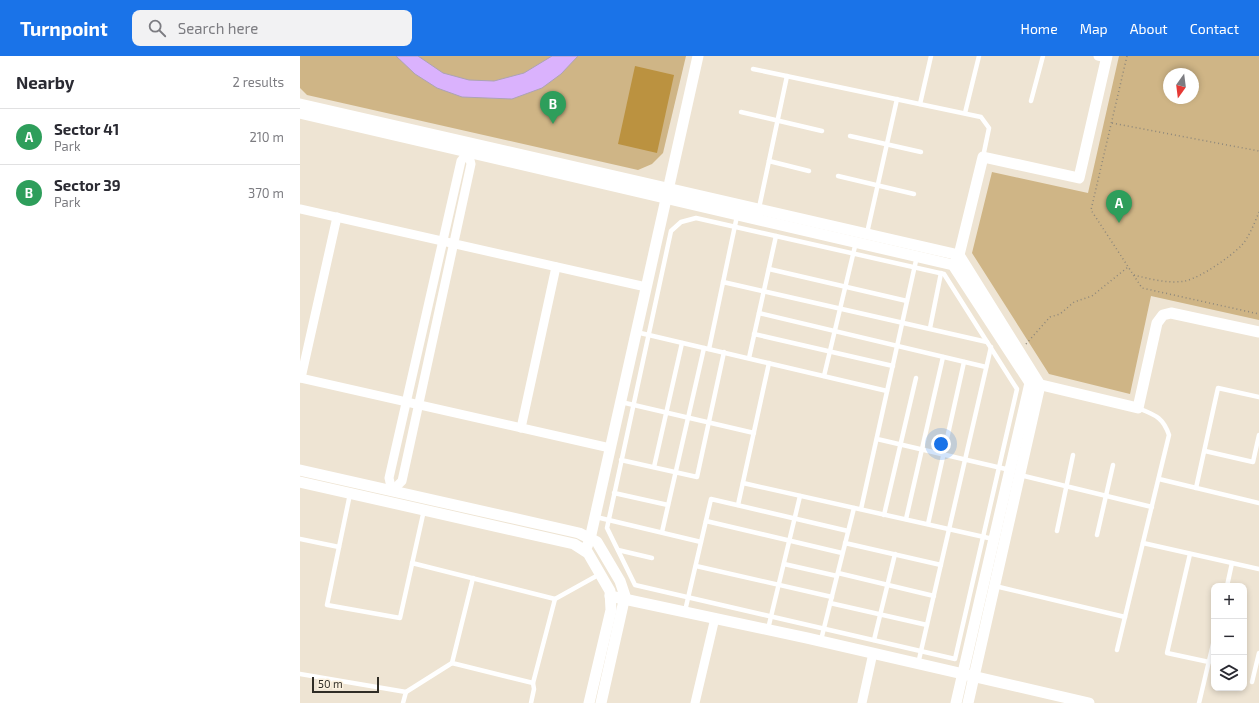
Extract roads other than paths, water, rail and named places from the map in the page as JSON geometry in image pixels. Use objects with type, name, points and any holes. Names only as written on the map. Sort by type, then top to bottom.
[{"type":"street","points":[[585,551],[590,538],[698,56]]},
{"type":"street","points":[[1104,57],[1079,178],[983,156],[956,260],[1035,384],[1138,408],[1157,323],[1163,315],[1171,313],[1259,332]]},
{"type":"street","points":[[300,104],[667,192],[737,214],[856,242],[916,262],[956,260]]},
{"type":"street","points":[[300,113],[468,152],[667,192],[759,208],[867,233],[956,260],[1019,351],[1035,384],[1015,473],[995,586],[968,703]]},
{"type":"street","points":[[392,491],[389,478],[406,402],[461,161],[468,152]]},
{"type":"street","points":[[392,491],[402,481],[471,164],[468,152]]},
{"type":"street","points":[[300,209],[646,287]]},
{"type":"street","points":[[337,217],[301,378],[610,448]]},
{"type":"street","points":[[521,428],[556,267]]},
{"type":"street","points":[[300,470],[579,533],[597,542],[620,581],[625,599],[601,703]]},
{"type":"street","points":[[956,703],[994,539],[1015,473]]},
{"type":"street","points":[[300,482],[574,544],[588,553],[610,591],[611,610],[589,703]]},
{"type":"street","points":[[610,596],[821,641],[1070,701],[1089,703]]},
{"type":"street","points":[[696,703],[714,618]]},
{"type":"street","points":[[862,703],[873,653]]},
{"type":"lane","points":[[920,104],[931,56]]},
{"type":"lane","points":[[965,113],[979,56]]},
{"type":"lane","points":[[1031,101],[1043,56]]},
{"type":"lane","points":[[753,69],[981,117],[989,128],[983,156]]},
{"type":"lane","points":[[759,208],[787,76]]},
{"type":"lane","points":[[867,233],[897,99]]},
{"type":"lane","points":[[741,112],[822,131]]},
{"type":"lane","points":[[850,136],[921,152]]},
{"type":"lane","points":[[769,161],[809,171]]},
{"type":"lane","points":[[838,176],[914,194]]},
{"type":"lane","points":[[709,349],[737,214]]},
{"type":"lane","points":[[696,218],[735,227],[853,253],[916,262],[944,274],[1017,389],[955,659],[635,585],[607,528],[671,231],[681,222],[696,218]]},
{"type":"lane","points":[[749,358],[776,236]]},
{"type":"lane","points":[[824,376],[856,242]]},
{"type":"lane","points":[[861,510],[916,262]]},
{"type":"lane","points":[[769,269],[907,301]]},
{"type":"lane","points":[[930,328],[941,273]]},
{"type":"lane","points":[[723,282],[987,342]]},
{"type":"lane","points":[[759,313],[986,367]]},
{"type":"lane","points":[[636,332],[888,391]]},
{"type":"lane","points":[[754,334],[893,366]]},
{"type":"lane","points":[[654,467],[682,343]]},
{"type":"lane","points":[[918,664],[991,347]]},
{"type":"lane","points":[[662,532],[704,348]]},
{"type":"lane","points":[[622,460],[697,477],[724,352]]},
{"type":"lane","points":[[906,520],[943,357]]},
{"type":"lane","points":[[928,524],[964,362]]},
{"type":"lane","points":[[738,505],[769,363]]},
{"type":"lane","points":[[884,515],[916,378]]},
{"type":"lane","points":[[1196,488],[1218,388],[1259,397]]},
{"type":"lane","points":[[620,402],[754,433]]},
{"type":"lane","points":[[1117,650],[1170,435],[1165,423],[1154,414],[1138,408]]},
{"type":"lane","points":[[1205,451],[1253,462],[1259,435]]},
{"type":"lane","points":[[877,439],[1152,507]]},
{"type":"lane","points":[[1057,531],[1073,454]]},
{"type":"lane","points":[[1097,534],[1113,465]]},
{"type":"lane","points":[[1159,479],[1259,503]]},
{"type":"lane","points":[[742,483],[994,539]]},
{"type":"lane","points":[[614,493],[668,505]]},
{"type":"lane","points":[[350,494],[327,605],[400,618],[424,510]]},
{"type":"lane","points":[[768,630],[800,496]]},
{"type":"lane","points":[[685,612],[711,499],[848,530]]},
{"type":"lane","points":[[821,641],[854,508]]},
{"type":"lane","points":[[595,516],[701,542]]},
{"type":"lane","points":[[706,521],[842,553]]},
{"type":"lane","points":[[300,538],[339,547]]},
{"type":"lane","points":[[845,543],[941,565]]},
{"type":"lane","points":[[1143,543],[1259,569]]},
{"type":"lane","points":[[618,550],[652,558]]},
{"type":"lane","points":[[874,640],[895,554]]},
{"type":"lane","points":[[1190,554],[1167,653],[1209,662]]},
{"type":"lane","points":[[412,563],[554,599],[601,574]]},
{"type":"lane","points":[[1228,583],[1232,563]]},
{"type":"lane","points":[[784,564],[837,574],[934,596]]},
{"type":"lane","points":[[696,566],[779,585],[880,614],[927,625]]},
{"type":"lane","points":[[300,674],[406,692],[452,663],[473,578]]},
{"type":"lane","points":[[995,586],[1125,617]]},
{"type":"lane","points":[[531,703],[534,689],[533,683],[554,599]]},
{"type":"lane","points":[[1199,703],[1211,653]]},
{"type":"lane","points":[[1252,682],[1259,656]]},
{"type":"lane","points":[[452,663],[533,683]]},
{"type":"lane","points":[[403,703],[406,692]]},
{"type":"place","name":"Sector 39","points":[[553,124]]},
{"type":"place","name":"Sector 41","points":[[1119,223]]}]
